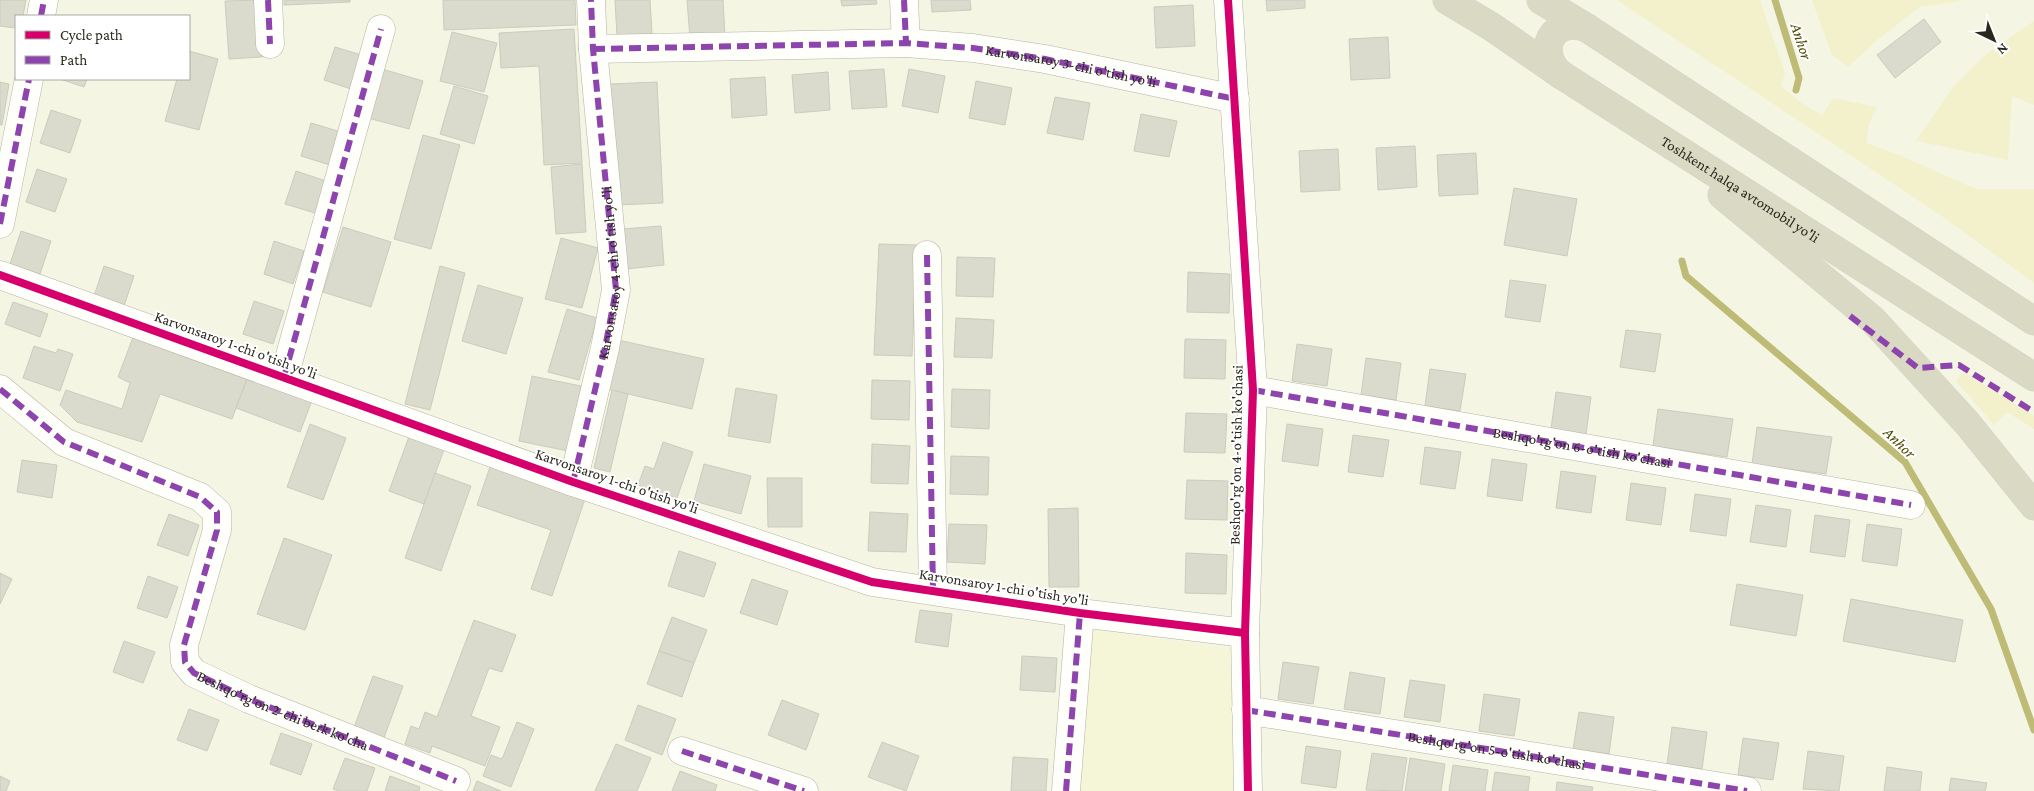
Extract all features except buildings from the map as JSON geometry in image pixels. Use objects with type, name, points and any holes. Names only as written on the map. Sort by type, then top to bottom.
[{"type":"highway","name":"Toshkent halqa avtomobil yo'li","points":[[1447,0],[1492,27],[1560,74],[2034,377]]},
{"type":"highway","points":[[1476,0],[1492,27]]},
{"type":"highway","points":[[1541,0],[1587,28],[2034,321]]},
{"type":"highway","points":[[1564,0],[1587,28]]},
{"type":"highway","points":[[1560,74],[1548,60],[1548,42],[1553,34],[1569,25],[1587,28]]},
{"type":"highway","points":[[1645,128],[1873,320],[1968,423],[2034,506]]},
{"type":"street","points":[[41,15],[44,0]]},
{"type":"street","points":[[268,0],[270,44]]},
{"type":"street","name":"Karvonsaroy 4-chi o'tish yo'li","points":[[573,482],[605,348],[616,290],[593,49],[591,0]]},
{"type":"street","points":[[904,0],[906,43]]},
{"type":"street","name":"Beshqo'rg'on 4-o'tish ko'chasi","points":[[1228,0],[1253,390],[1245,634],[1248,791]]},
{"type":"street","points":[[284,377],[381,29]]},
{"type":"street","name":"Karvonsaroy 3-chi o'tish yo'li","points":[[593,49],[906,43],[973,48],[1046,59],[1235,98]]},
{"type":"street","points":[[0,224],[29,80]]},
{"type":"street","points":[[927,255],[933,590]]},
{"type":"street","name":"Karvonsaroy 1-chi o'tish yo'li","points":[[0,275],[573,482],[872,582],[1080,614],[1245,634]]},
{"type":"street","name":"Beshqo'rg'on 2-chi berk ko'cha","points":[[0,389],[64,442],[200,497],[217,512],[217,530],[184,645],[185,662],[194,673],[249,698],[456,781]]},
{"type":"street","name":"Beshqo'rg'on 6-o'tish ko'chasi","points":[[1253,390],[1911,505]]},
{"type":"street","points":[[1066,791],[1080,614]]},
{"type":"street","name":"Beshqo'rg'on 5-o'tish ko'chasi","points":[[1246,710],[1747,791]]},
{"type":"street","points":[[682,751],[804,791]]},
{"type":"shaded area","points":[[1617,0],[1760,0],[1785,73],[1781,86],[1803,104],[1822,115],[1833,98],[1877,107],[1869,124],[1866,143],[1899,155],[1976,189],[2034,189],[2034,283],[1946,219]]},
{"type":"shaded area","points":[[1812,0],[1965,0],[1920,7],[1876,41],[1848,67],[1832,55]]},
{"type":"shaded area","points":[[2034,21],[2034,105],[2012,96],[2008,160],[1916,141],[1954,86],[1985,55]]},
{"type":"shaded area","points":[[1963,372],[2034,416],[2034,429],[2007,412],[1994,425],[1956,381]]},
{"type":"shaded area","points":[[1097,630],[1235,650],[1236,791],[1076,791],[1090,636]]},
{"type":"waterway","name":"Anhor","points":[[1775,0],[1799,78],[1796,90]]},
{"type":"waterway","name":"Anhor","points":[[1682,261],[1686,276],[1905,462],[1991,609],[2034,730]]},
{"type":"marked path","points":[[41,15],[44,0]]},
{"type":"marked path","points":[[268,0],[270,44]]},
{"type":"marked path","points":[[573,482],[605,348],[616,290],[593,49],[591,0]]},
{"type":"marked path","points":[[904,0],[906,43]]},
{"type":"marked path","points":[[284,377],[381,29]]},
{"type":"marked path","points":[[593,49],[906,43],[973,48],[1045,59],[1235,99]]},
{"type":"marked path","points":[[0,224],[29,80]]},
{"type":"marked path","points":[[927,255],[933,590]]},
{"type":"marked path","points":[[1850,316],[1918,368],[1959,365],[2034,412]]},
{"type":"marked path","points":[[0,389],[64,442],[200,497],[217,512],[217,530],[184,645],[185,662],[194,673],[249,699],[456,781]]},
{"type":"marked path","points":[[1253,390],[1911,505]]},
{"type":"marked path","points":[[1066,791],[1080,613]]},
{"type":"marked path","points":[[1246,710],[1747,791]]},
{"type":"marked path","points":[[682,751],[804,791]]},
{"type":"cycle path","points":[[1228,0],[1253,390],[1245,633],[1248,791]]},
{"type":"cycle path","points":[[0,275],[573,482],[872,582],[1080,613],[1245,633]]}]
